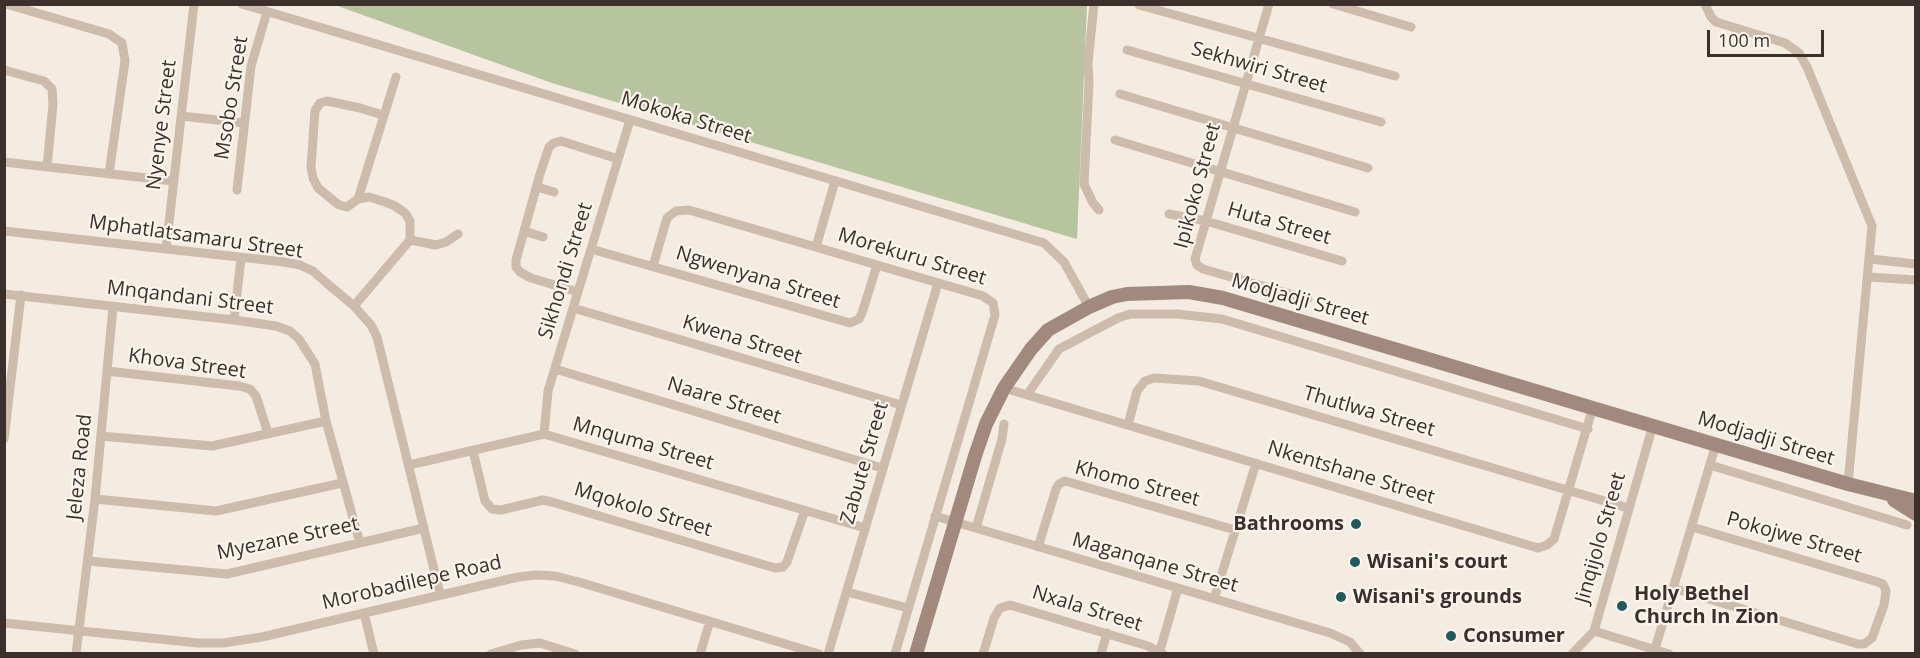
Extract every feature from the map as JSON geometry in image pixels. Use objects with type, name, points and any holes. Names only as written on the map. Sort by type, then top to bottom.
[{"type":"street","points":[[6,4],[109,34],[122,43],[125,62],[109,174]]},
{"type":"street","name":"Nyenye Street","points":[[166,249],[194,4]]},
{"type":"street","name":"Mokoka Street","points":[[242,4],[1044,243],[1064,262],[1089,307]]},
{"type":"street","points":[[1094,4],[1092,45],[1088,63],[1084,184],[1099,210]]},
{"type":"street","name":"Ipikoko Street","points":[[1269,4],[1195,259],[1199,267],[1308,299]]},
{"type":"street","points":[[1705,4],[1716,22],[1785,43],[1795,49],[1803,59],[1869,216],[1873,231],[1848,484]]},
{"type":"street","points":[[1138,5],[1395,76]]},
{"type":"street","points":[[1340,5],[1412,27]]},
{"type":"street","name":"Msobo Street","points":[[237,189],[251,66],[267,12]]},
{"type":"street","name":"Sekhwiri Street","points":[[1127,50],[1381,122]]},
{"type":"street","points":[[4,70],[44,81],[52,89],[53,104],[47,167]]},
{"type":"street","points":[[358,199],[396,77]]},
{"type":"street","points":[[1120,94],[1368,168]]},
{"type":"street","points":[[354,306],[410,240],[410,221],[405,213],[385,202],[369,197],[358,199],[347,207],[339,205],[318,188],[310,167],[315,111],[320,103],[327,100],[384,115]]},
{"type":"street","points":[[182,116],[243,123]]},
{"type":"street","name":"Sikhondi Street","points":[[544,434],[548,391],[630,120]]},
{"type":"street","points":[[1114,140],[1355,212]]},
{"type":"street","points":[[578,292],[531,278],[517,270],[516,260],[549,147],[561,141],[618,159]]},
{"type":"street","points":[[4,162],[174,181]]},
{"type":"street","points":[[816,247],[835,181]]},
{"type":"street","points":[[537,187],[554,192]]},
{"type":"street","name":"Morekuru Street","points":[[653,266],[668,218],[671,213],[683,209],[986,297],[992,302],[996,311],[895,654]]},
{"type":"street","name":"Huta Street","points":[[1169,214],[1206,221],[1342,261]]},
{"type":"street","name":"Mphatlatsamaru Street","points":[[4,231],[241,258],[300,266],[313,271],[354,306],[371,325],[377,337],[440,594]]},
{"type":"street","points":[[524,231],[543,237]]},
{"type":"street","points":[[410,240],[436,245],[458,234]]},
{"type":"street","name":"Ngwenyana Street","points":[[591,249],[850,324],[859,319],[862,313],[877,265]]},
{"type":"street","points":[[234,320],[241,258]]},
{"type":"street","points":[[1870,259],[1916,264]]},
{"type":"street","points":[[1868,277],[1916,280]]},
{"type":"street","name":"Zabute Street","points":[[828,654],[938,283]]},
{"type":"street","name":"Modjadji Street","points":[[916,654],[986,424],[1004,388],[1041,336],[1089,307],[1119,295],[1137,292],[1189,292],[1214,295],[1881,494],[1916,501]]},
{"type":"street","name":"Mnqandani Street","points":[[4,294],[234,320],[276,326],[290,331],[299,339],[315,364],[326,421],[360,543]]},
{"type":"street","points":[[4,439],[9,360],[21,296]]},
{"type":"street","name":"Jeleza Road","points":[[76,654],[95,499],[113,307]]},
{"type":"street","name":"Kwena Street","points":[[573,308],[901,405]]},
{"type":"street","points":[[1027,395],[1059,349],[1118,318],[1135,314],[1185,314],[1222,319],[1588,429]]},
{"type":"street","name":"Naare Street","points":[[555,369],[882,468]]},
{"type":"street","name":"Khova Street","points":[[107,371],[250,389],[256,396],[268,433]]},
{"type":"street","name":"Thutlwa Street","points":[[1128,425],[1137,391],[1145,381],[1154,378],[1198,381],[1628,508]]},
{"type":"street","name":"Nkentshane Street","points":[[1004,388],[1536,548],[1547,545],[1554,539],[1593,407]]},
{"type":"street","points":[[101,436],[200,446],[220,444],[326,421]]},
{"type":"street","points":[[976,528],[1002,439],[1004,424]]},
{"type":"street","name":"Jinqijolo Street","points":[[1572,654],[1594,631],[1653,425]]},
{"type":"street","name":"Mnquma Street","points":[[409,465],[544,434],[865,528]]},
{"type":"street","points":[[1655,649],[1716,444]]},
{"type":"street","name":"Mqokolo Street","points":[[473,451],[485,501],[492,509],[501,510],[543,500],[552,501],[775,568],[783,567],[788,562],[805,510]]},
{"type":"street","points":[[1214,599],[1256,463]]},
{"type":"street","points":[[1710,465],[1911,520]]},
{"type":"street","name":"Khomo Street","points":[[1038,547],[1056,489],[1065,481],[1235,530]]},
{"type":"street","points":[[95,499],[216,511],[342,483]]},
{"type":"street","name":"Modjadji Street","points":[[1881,494],[1902,504],[1911,520]]},
{"type":"street","name":"Maganqane Street","points":[[935,516],[1330,633],[1350,642],[1360,654]]},
{"type":"street","name":"Pokojwe Street","points":[[1673,588],[1861,644],[1869,641],[1874,634],[1886,598],[1884,587],[1878,582],[1692,527]]},
{"type":"street","name":"Myezane Street","points":[[88,561],[227,574],[424,528]]},
{"type":"street","name":"Morobadilepe Road","points":[[4,623],[198,643],[245,640],[518,577],[555,576],[819,654]]},
{"type":"street","points":[[1161,652],[1178,588]]},
{"type":"street","points":[[847,592],[908,608]]},
{"type":"street","name":"Nxala Street","points":[[983,654],[994,618],[1000,609],[1010,605],[1107,633],[1161,652]]},
{"type":"street","points":[[364,613],[374,654]]},
{"type":"street","points":[[700,654],[710,621]]},
{"type":"street","points":[[1594,631],[1669,654]]},
{"type":"street","points":[[1101,654],[1107,633]]},
{"type":"street","points":[[197,654],[198,643]]},
{"type":"street","points":[[491,654],[504,652],[521,645],[540,643],[575,654]]},
{"type":"green space","points":[[335,5],[1087,5],[1077,239],[552,83]]},
{"type":"place","name":"Bathrooms","points":[[1356,524]]},
{"type":"place","name":"Wisani's court","points":[[1355,562]]},
{"type":"place","name":"Wisani's grounds","points":[[1341,597]]},
{"type":"place","name":"Holy Bethel Church In Zion","points":[[1622,606]]},
{"type":"place","name":"Consumer","points":[[1451,636]]}]
